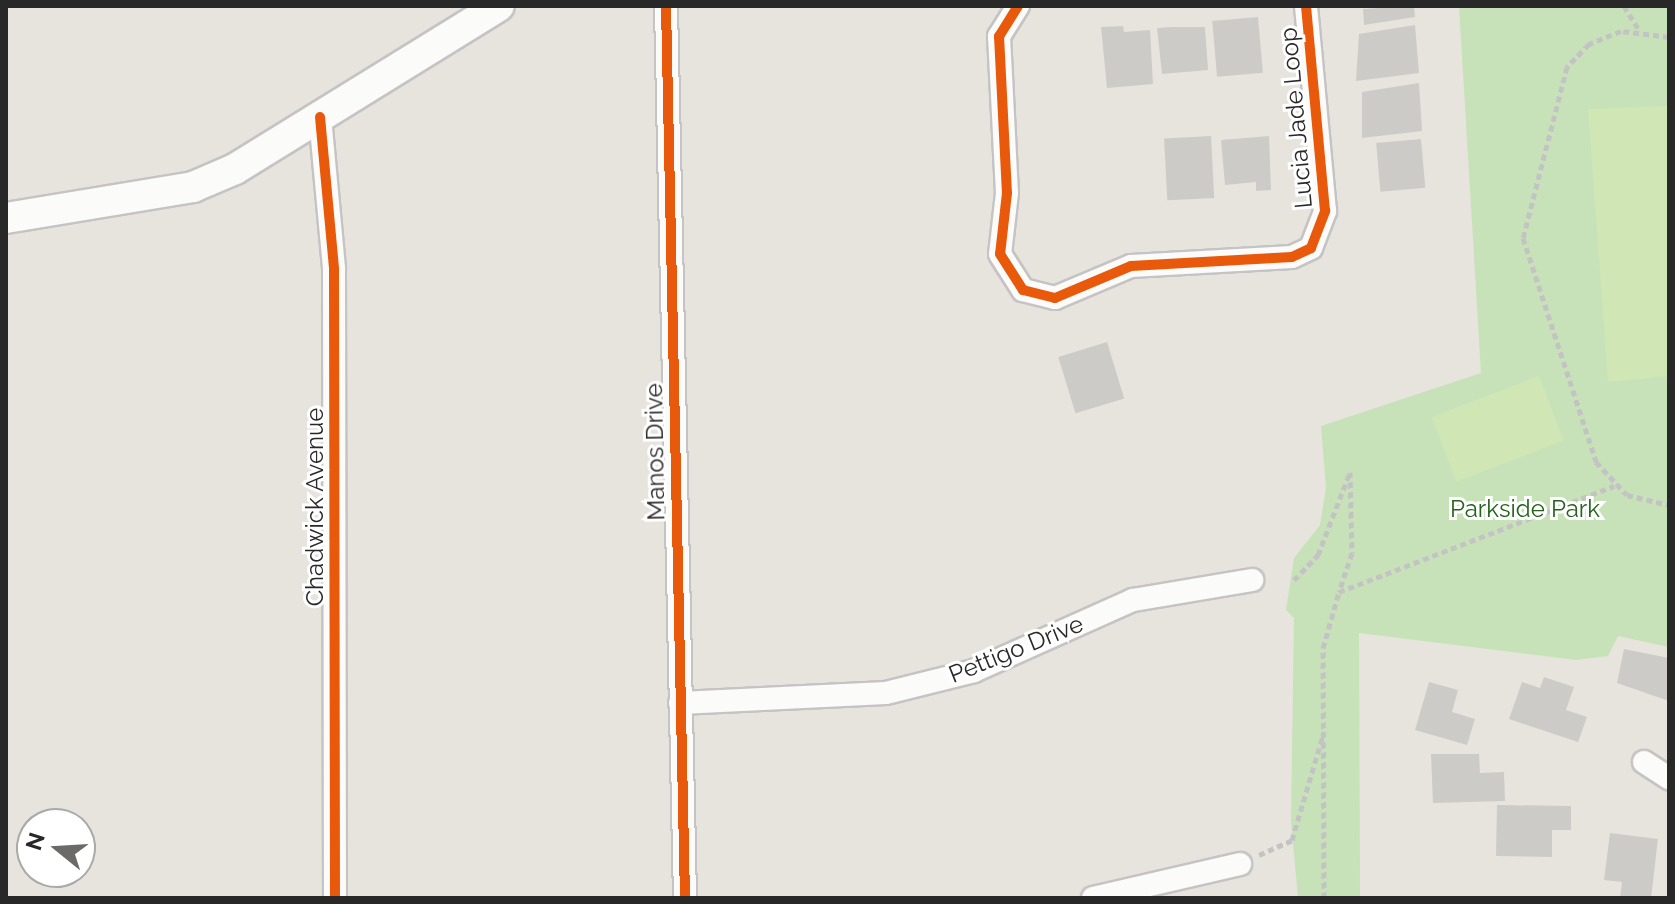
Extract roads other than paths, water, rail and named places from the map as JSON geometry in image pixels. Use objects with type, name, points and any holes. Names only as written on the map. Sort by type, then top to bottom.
[{"type":"street","points":[[6,218],[193,187],[320,117],[499,6]]},
{"type":"street","name":"Manos Drive","points":[[666,6],[685,898]]},
{"type":"street","name":"Lucia Jade Loop","points":[[1018,6],[999,36],[1007,193],[999,243],[1015,282],[1032,296],[1055,298],[1131,266],[1292,257],[1311,248],[1325,211],[1306,6]]},
{"type":"street","name":"Chadwick Avenue","points":[[320,117],[334,269],[335,898]]},
{"type":"street","name":"Pettigo Drive","points":[[680,703],[886,693],[974,671],[1133,600],[1252,580]]},
{"type":"street","points":[[1644,762],[1669,778]]},
{"type":"street","points":[[1093,898],[1240,864]]},
{"type":"park label","name":"Parkside Park","points":[[1525,509]]}]
